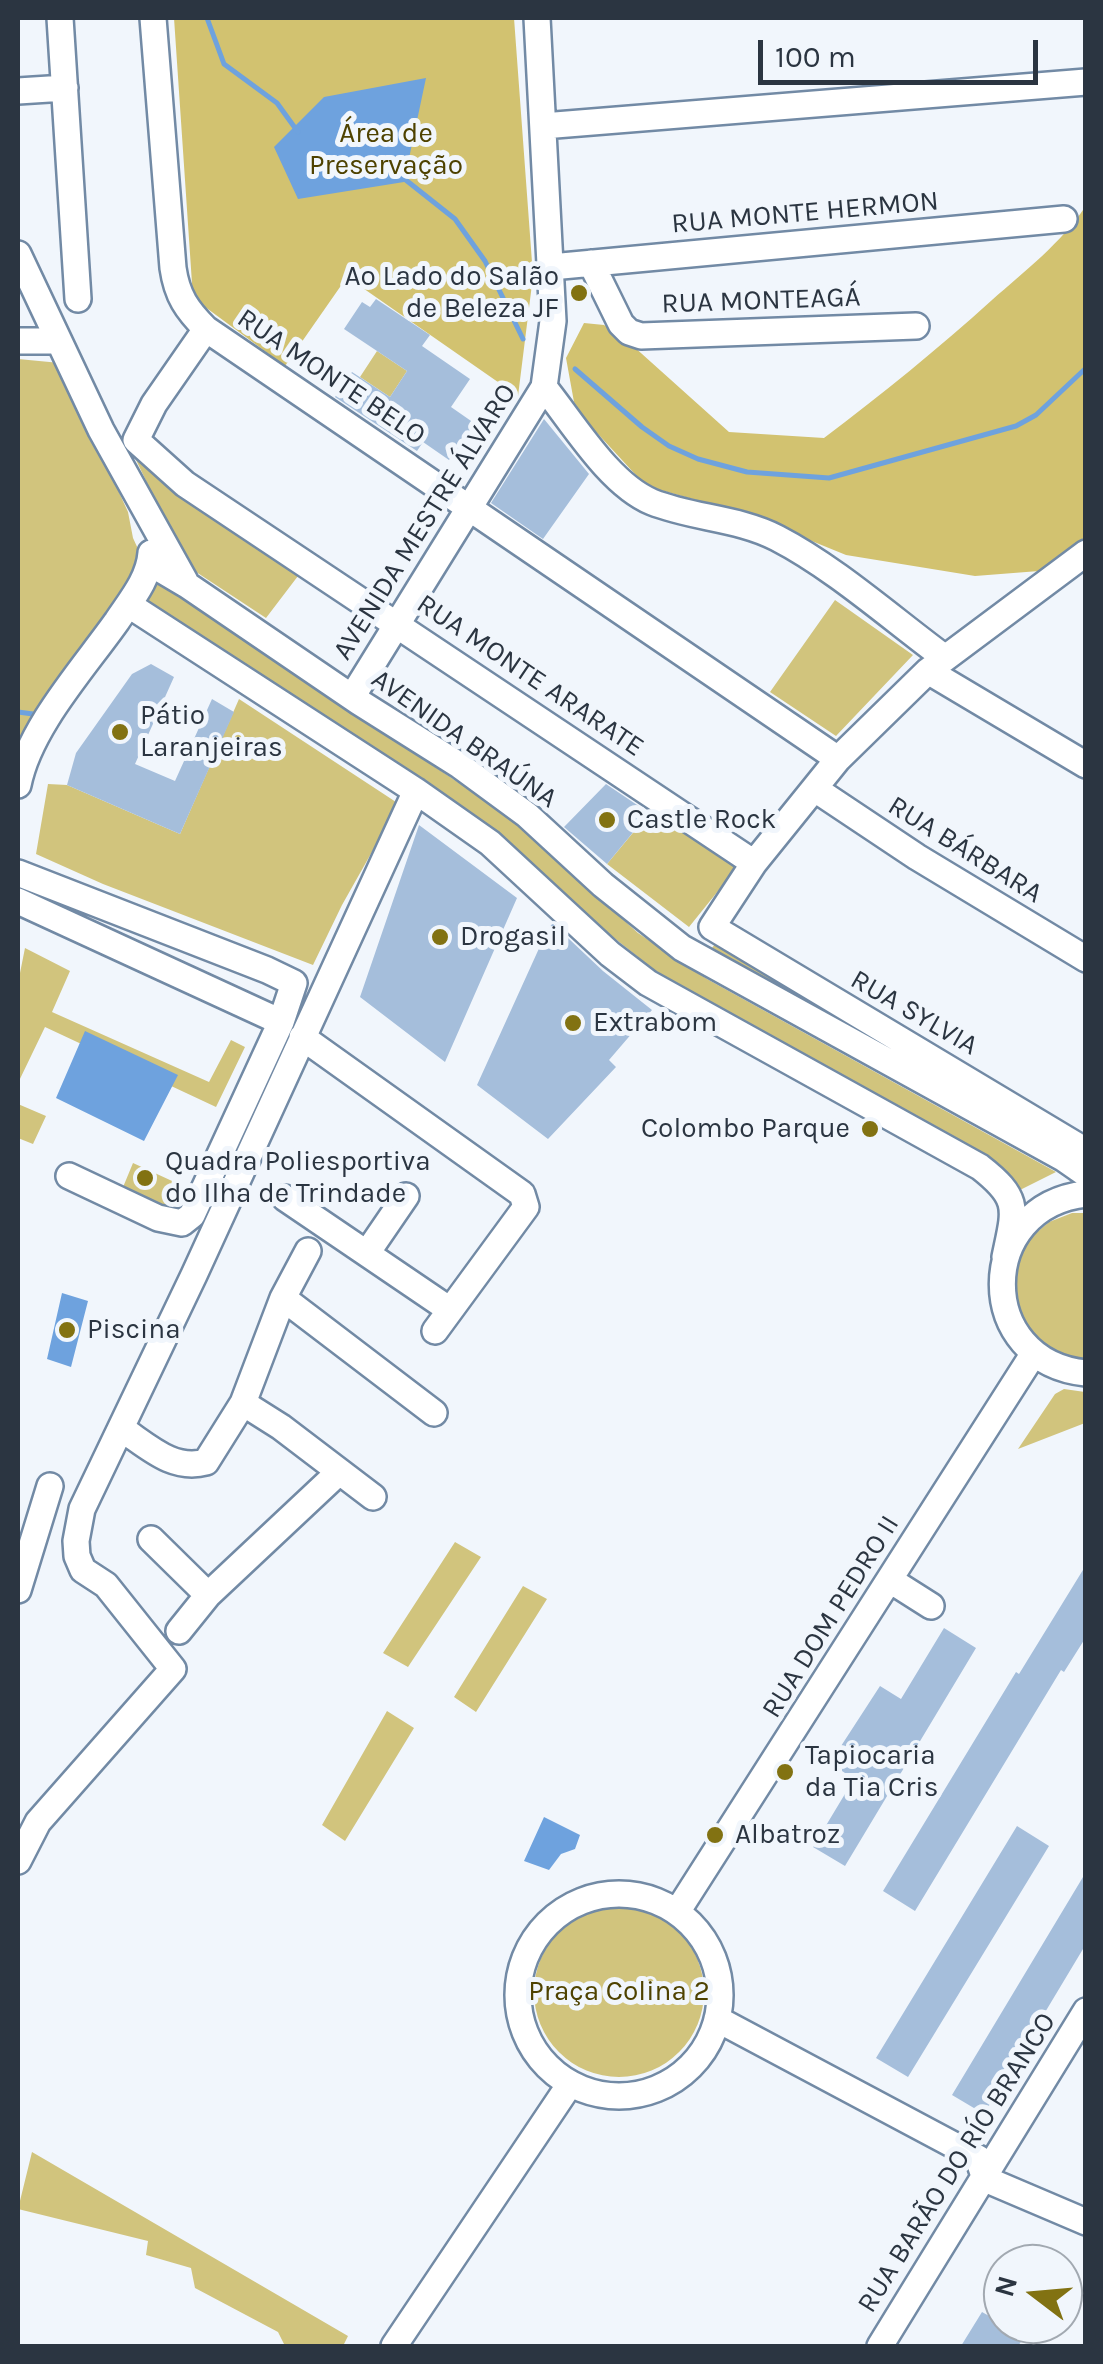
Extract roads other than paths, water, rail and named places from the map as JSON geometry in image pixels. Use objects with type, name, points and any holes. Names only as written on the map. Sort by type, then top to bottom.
[{"type":"street","points":[[60,18],[78,298]]},
{"type":"street","name":"RUA MONTE BELO","points":[[154,18],[176,289],[185,308],[206,329],[838,759]]},
{"type":"street","name":"AVENIDA MESTRE ÁLVARO","points":[[352,698],[544,386],[552,322],[552,267],[537,18]]},
{"type":"street","points":[[543,126],[1086,82]]},
{"type":"street","points":[[18,90],[65,88]]},
{"type":"street","name":"RUA MONTE HERMON","points":[[552,267],[1064,219]]},
{"type":"street","name":"AVENIDA BRAÚNA","points":[[18,254],[56,341],[142,510],[187,586],[459,765],[527,815],[603,885],[682,948],[1086,1174]]},
{"type":"street","name":"RUA MONTEAGÁ","points":[[590,263],[621,324],[641,336],[916,326]]},
{"type":"street","name":"RUA MONTE ARARATE","points":[[206,329],[154,404],[136,440],[185,484],[754,863]]},
{"type":"street","points":[[18,340],[56,341]]},
{"type":"street","points":[[544,386],[632,492],[651,502],[775,537],[936,664],[1086,765]]},
{"type":"street","name":"AVENIDA BRAÚNA","points":[[142,510],[152,541],[150,568]]},
{"type":"street","points":[[754,863],[838,759],[936,664],[1080,564]]},
{"type":"street","points":[[18,785],[36,736],[129,605],[150,568],[160,569],[187,586]]},
{"type":"street","points":[[129,605],[490,842],[610,954],[648,983],[980,1167],[1006,1186],[1014,1214],[1001,1283],[1005,1310],[1016,1334],[1034,1353],[1060,1368],[1086,1373]]},
{"type":"street","name":"RUA BÁRBARA","points":[[814,790],[1086,959]]},
{"type":"street","points":[[69,1176],[158,1218],[182,1223],[192,1215],[416,791]]},
{"type":"street","name":"RUA SYLVIA","points":[[754,863],[712,927],[1086,1151]]},
{"type":"street","points":[[18,873],[290,980],[294,988],[291,1029],[122,1429],[82,1509],[77,1556],[83,1570],[106,1585],[173,1669],[38,1822],[18,1861]]},
{"type":"street","points":[[18,901],[291,1029],[522,1194],[526,1207],[442,1321],[367,1253],[286,1198]]},
{"type":"street","points":[[1005,1257],[1016,1234],[1034,1214],[1056,1201],[1086,1194]]},
{"type":"street","points":[[367,1253],[406,1196]]},
{"type":"street","points":[[122,1429],[174,1463],[191,1466],[206,1462],[243,1403],[283,1298],[308,1251]]},
{"type":"street","points":[[283,1298],[434,1413]]},
{"type":"street","name":"RUA DOM PEDRO II","points":[[677,1912],[1034,1353]]},
{"type":"street","points":[[243,1403],[372,1497]]},
{"type":"street","points":[[179,1631],[208,1595],[338,1473]]},
{"type":"street","points":[[18,1590],[50,1486]]},
{"type":"street","points":[[151,1540],[208,1595]]},
{"type":"street","points":[[890,1580],[931,1606]]},
{"type":"street","points":[[603,1895],[649,1898],[677,1912],[702,1937],[714,1961],[720,1990],[717,2019],[699,2057],[666,2084],[625,2096],[597,2094],[570,2084],[536,2052],[520,2009],[524,1963],[538,1935],[560,1913],[603,1895]]},
{"type":"street","name":"RUA BARÃO DO RÍO BRANCO","points":[[880,2346],[1086,2011]]},
{"type":"street","points":[[717,2019],[978,2158],[985,2179],[1086,2222]]},
{"type":"street","points":[[394,2346],[570,2084]]},
{"type":"water","points":[[426,78],[404,182],[298,199],[274,147],[324,97]]},
{"type":"water","points":[[85,1031],[178,1075],[144,1141],[56,1098]]},
{"type":"water","name":"Piscina","points":[[62,1293],[88,1301],[71,1367],[47,1359]]},
{"type":"water","points":[[544,1817],[580,1835],[575,1849],[561,1854],[549,1870],[524,1861]]},
{"type":"waterway","points":[[207,18],[224,64],[277,103],[298,132]]},
{"type":"waterway","points":[[402,177],[455,219],[485,261],[523,339]]},
{"type":"waterway","points":[[575,369],[642,427],[669,446],[698,459],[747,472],[829,478],[1016,426],[1036,415],[1086,368]]},
{"type":"waterway","points":[[18,712],[33,714]]},
{"type":"place","name":"Ao Lado do Salão de Beleza JF","points":[[579,293]]},
{"type":"place","name":"Pátio Laranjeiras","points":[[120,732]]},
{"type":"place","name":"Castle Rock","points":[[607,820]]},
{"type":"place","name":"Drogasil","points":[[440,937]]},
{"type":"place","name":"Extrabom","points":[[573,1023]]},
{"type":"place","name":"Colombo Parque","points":[[870,1129]]},
{"type":"place","name":"Quadra Poliesportiva do Ilha de Trindade","points":[[145,1178]]},
{"type":"place","name":"Piscina","points":[[67,1330]]},
{"type":"place","name":"Tapiocaria da Tia Cris","points":[[785,1772]]},
{"type":"place","name":"Albatroz","points":[[715,1835]]},
{"type":"park label","name":"Área de Preservação","points":[[386,150]]},
{"type":"park label","name":"Praça Colina 2","points":[[619,1992]]}]
